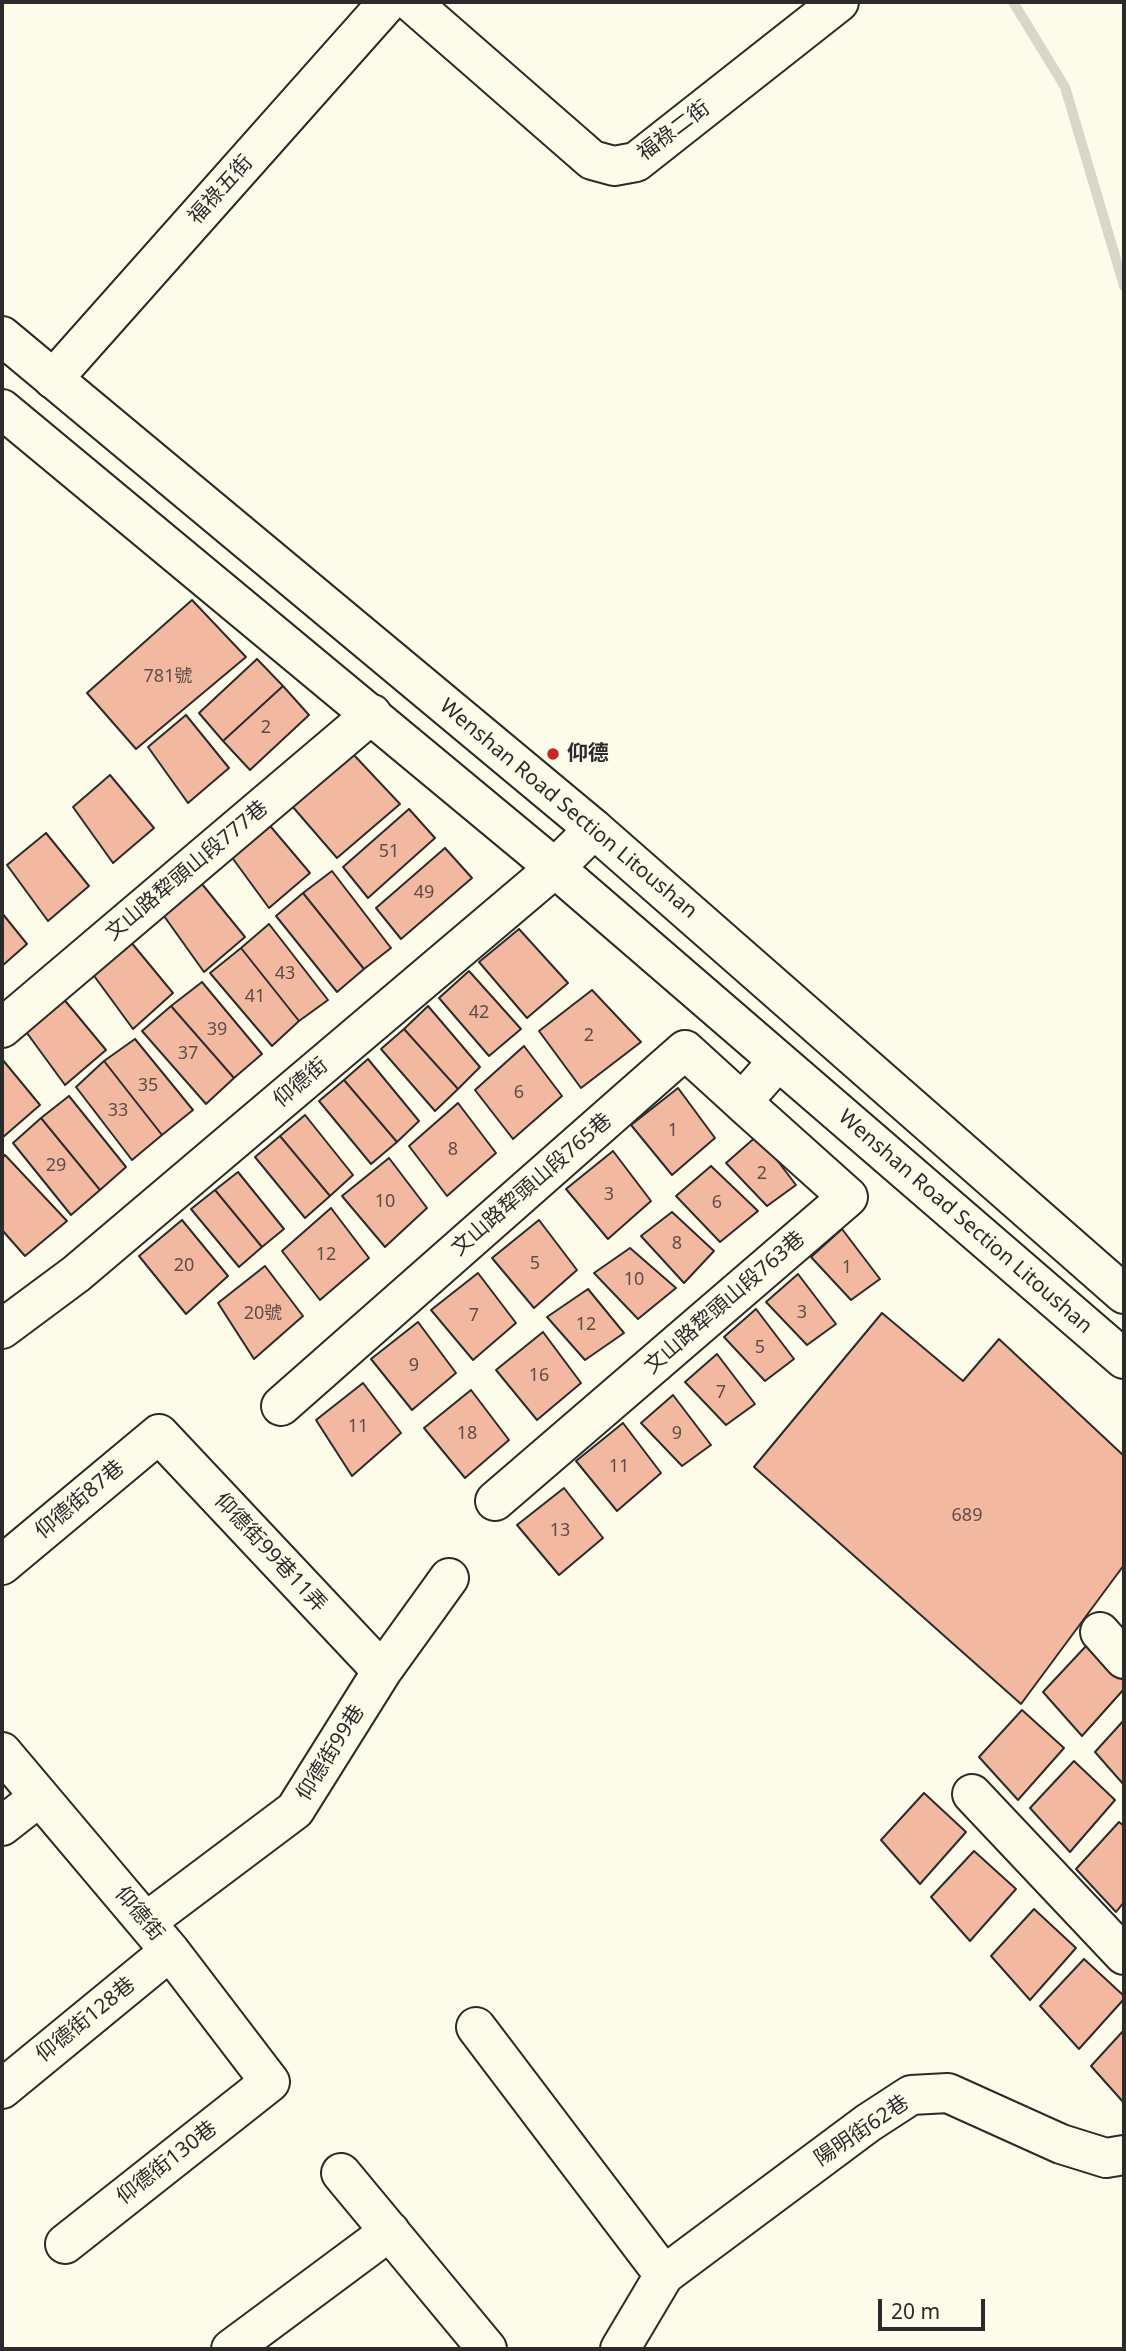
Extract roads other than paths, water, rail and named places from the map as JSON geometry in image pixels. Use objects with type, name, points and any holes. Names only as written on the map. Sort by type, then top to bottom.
[{"type":"main road","name":"福祿二街","points":[[408,3],[592,160],[614,166],[636,162],[839,2]]},
{"type":"main road","name":"福祿五街","points":[[54,379],[408,3]]},
{"type":"main road","name":"Wenshan Road Section Litoushan","points":[[2,336],[594,829],[1124,1294]]},
{"type":"main road","name":"Wenshan Road Section Litoushan","points":[[2,409],[555,868],[1124,1359]]},
{"type":"main road","name":"文山路犂頭山段777巷","points":[[2,1027],[372,714]]},
{"type":"main road","name":"仰德街","points":[[2,1329],[76,1274],[555,868],[594,829]]},
{"type":"main road","name":"文山路犂頭山段765巷","points":[[281,1406],[685,1051],[742,1102]]},
{"type":"main road","points":[[742,1102],[778,1061]]},
{"type":"main road","name":"文山路犂頭山段763巷","points":[[495,1501],[848,1198],[742,1102]]},
{"type":"main road","name":"仰德街87巷","points":[[2,1565],[159,1434]]},
{"type":"main road","name":"仰德街99巷11弄","points":[[159,1434],[382,1671]]},
{"type":"main road","name":"仰德街99巷","points":[[146,1922],[295,1810],[382,1671],[449,1578]]},
{"type":"main road","name":"仰德街","points":[[2,1752],[170,1951],[270,2082]]},
{"type":"main road","points":[[972,1794],[1124,1955]]},
{"type":"main road","points":[[2,1826],[38,1797]]},
{"type":"main road","name":"仰德街128巷","points":[[2,2089],[170,1951]]},
{"type":"main road","points":[[475,2027],[664,2275],[620,2349]]},
{"type":"main road","name":"仰德街130巷","points":[[65,2244],[270,2082]]},
{"type":"main road","name":"陽明街62巷","points":[[664,2275],[868,2123],[911,2095],[948,2093],[1061,2144],[1106,2158],[1124,2155]]},
{"type":"main road","points":[[341,2173],[487,2349]]},
{"type":"main road","points":[[231,2349],[390,2231]]},
{"type":"waterway","points":[[1013,2],[1065,87],[1124,286]]},
{"type":"place","name":"仰德","points":[[553,754]]}]
